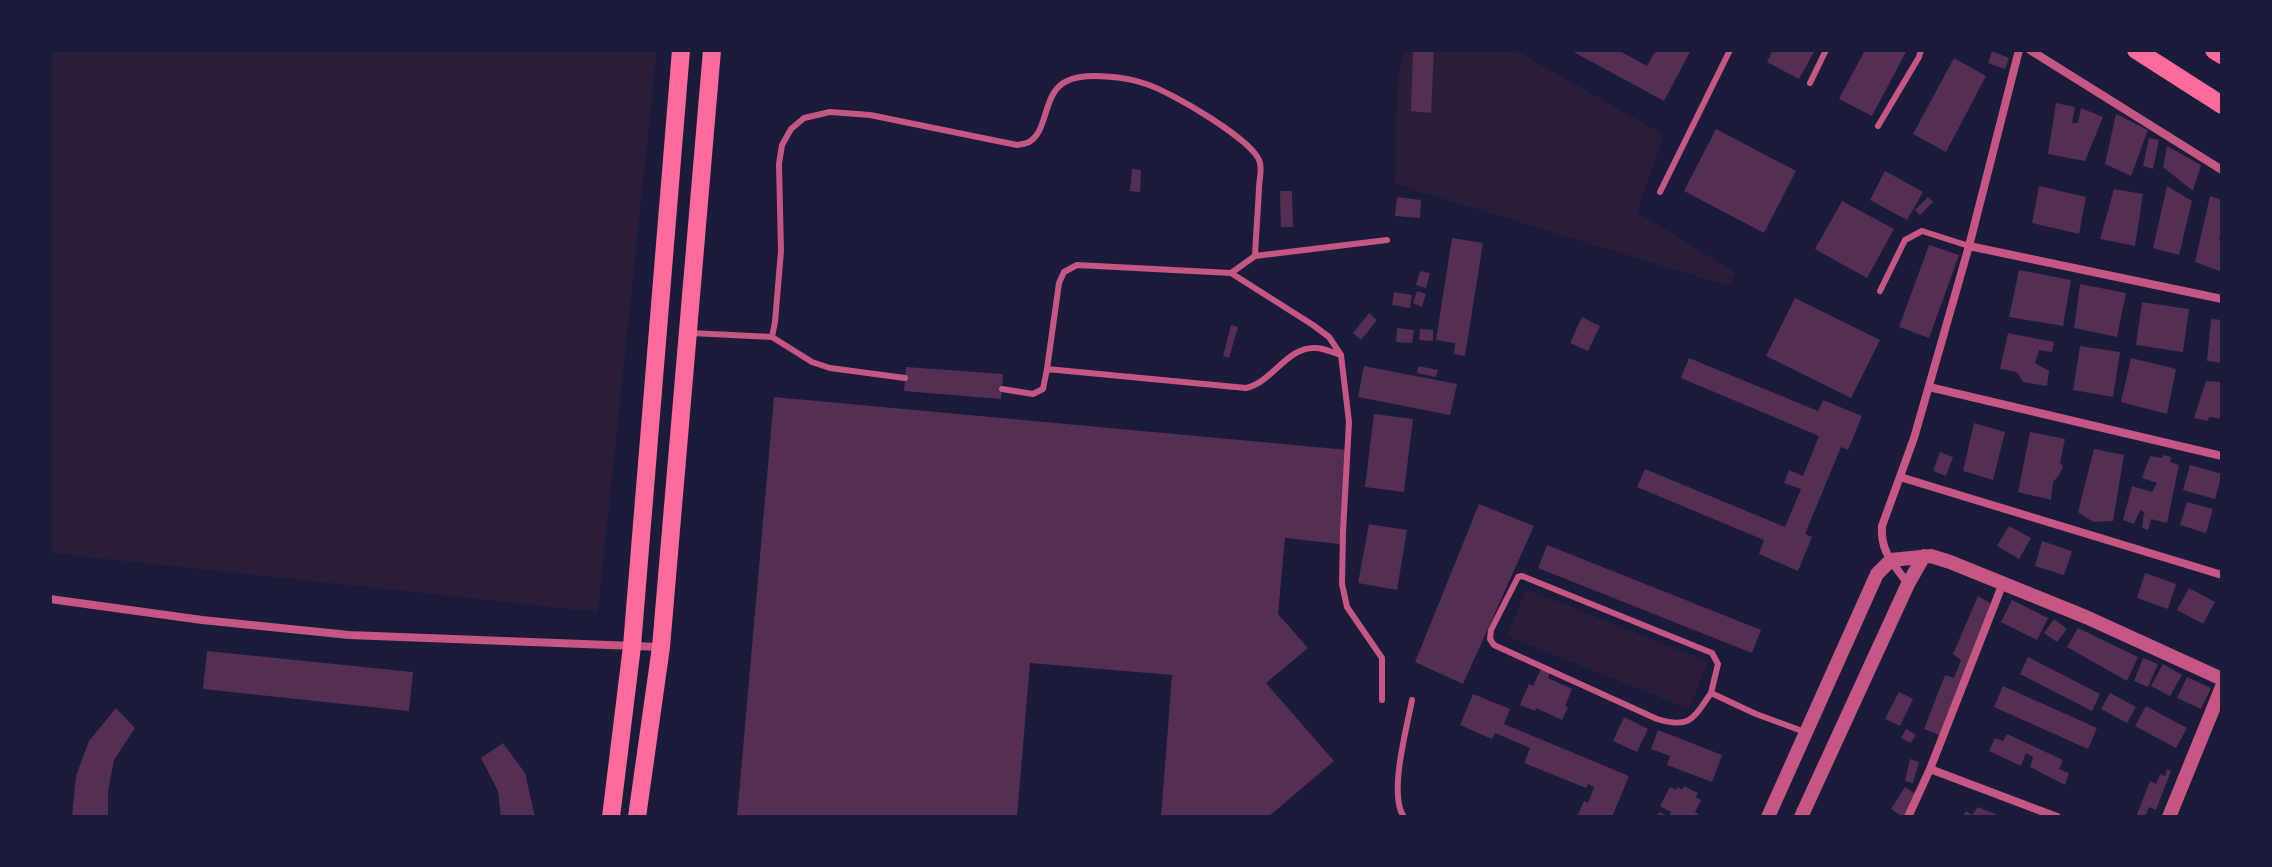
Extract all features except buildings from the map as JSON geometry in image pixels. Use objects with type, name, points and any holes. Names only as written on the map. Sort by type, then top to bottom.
[{"type":"highway","points":[[611,817],[632,646],[681,50]]},
{"type":"highway","points":[[637,817],[661,647],[712,50]]},
{"type":"highway","points":[[2136,50],[2222,105]]},
{"type":"highway","points":[[2214,50],[2222,55]]},
{"type":"street","points":[[1908,584],[1881,541],[1882,526],[1929,387],[2019,50]]},
{"type":"street","points":[[2030,50],[2222,170]]},
{"type":"street","points":[[1969,246],[2222,299]]},
{"type":"street","points":[[1929,387],[2222,456]]},
{"type":"street","points":[[1900,477],[2222,575]]},
{"type":"street","points":[[1801,817],[1908,584],[1924,556]]},
{"type":"street","points":[[1768,817],[1877,574],[1891,560],[1924,556],[1950,562],[2086,617],[2222,679]]},
{"type":"street","points":[[1908,817],[2003,583]]},
{"type":"street","points":[[50,599],[202,620],[349,635],[661,647]]},
{"type":"street","points":[[2169,817],[2222,687]]},
{"type":"street","points":[[1930,769],[2057,817]]},
{"type":"lane","points":[[1660,192],[1730,50]]},
{"type":"lane","points":[[1810,83],[1826,50]]},
{"type":"lane","points":[[1878,126],[1921,50]]},
{"type":"lane","points":[[772,337],[781,251],[779,164],[782,145],[791,129],[804,118],[817,114],[870,115],[1017,145],[1030,142],[1037,135],[1054,92],[1062,83],[1094,76],[1143,83],[1176,97],[1230,132],[1250,148],[1261,162],[1255,256]]},
{"type":"lane","points":[[1880,291],[1905,240],[1922,231],[1969,246]]},
{"type":"lane","points":[[1231,273],[1255,256],[1387,240]]},
{"type":"lane","points":[[1002,389],[1033,394],[1043,389],[1059,283],[1064,272],[1077,265],[1231,273],[1329,337],[1341,355],[1349,422],[1342,584],[1347,607],[1382,658],[1382,700]]},
{"type":"lane","points":[[688,333],[772,337],[812,362],[830,368],[905,378]]},
{"type":"lane","points":[[1047,369],[1246,388],[1257,385],[1297,351],[1316,348],[1341,355]]},
{"type":"lane","points":[[1522,576],[1712,653],[1718,664],[1711,693],[1692,720],[1681,724],[1668,722],[1494,645],[1490,639],[1491,630],[1518,577],[1522,576]]},
{"type":"lane","points":[[1711,693],[1805,732]]},
{"type":"lane","points":[[1404,817],[1397,801],[1397,787],[1412,700]]},
{"type":"shaded area","points":[[50,50],[657,50],[598,612],[50,553]]},
{"type":"shaded area","points":[[1404,50],[1515,50],[1664,135],[1637,212],[1736,273],[1728,286],[1395,184],[1397,85]]},
{"type":"shaded area","points":[[1526,589],[1708,662],[1689,709],[1507,636]]}]
